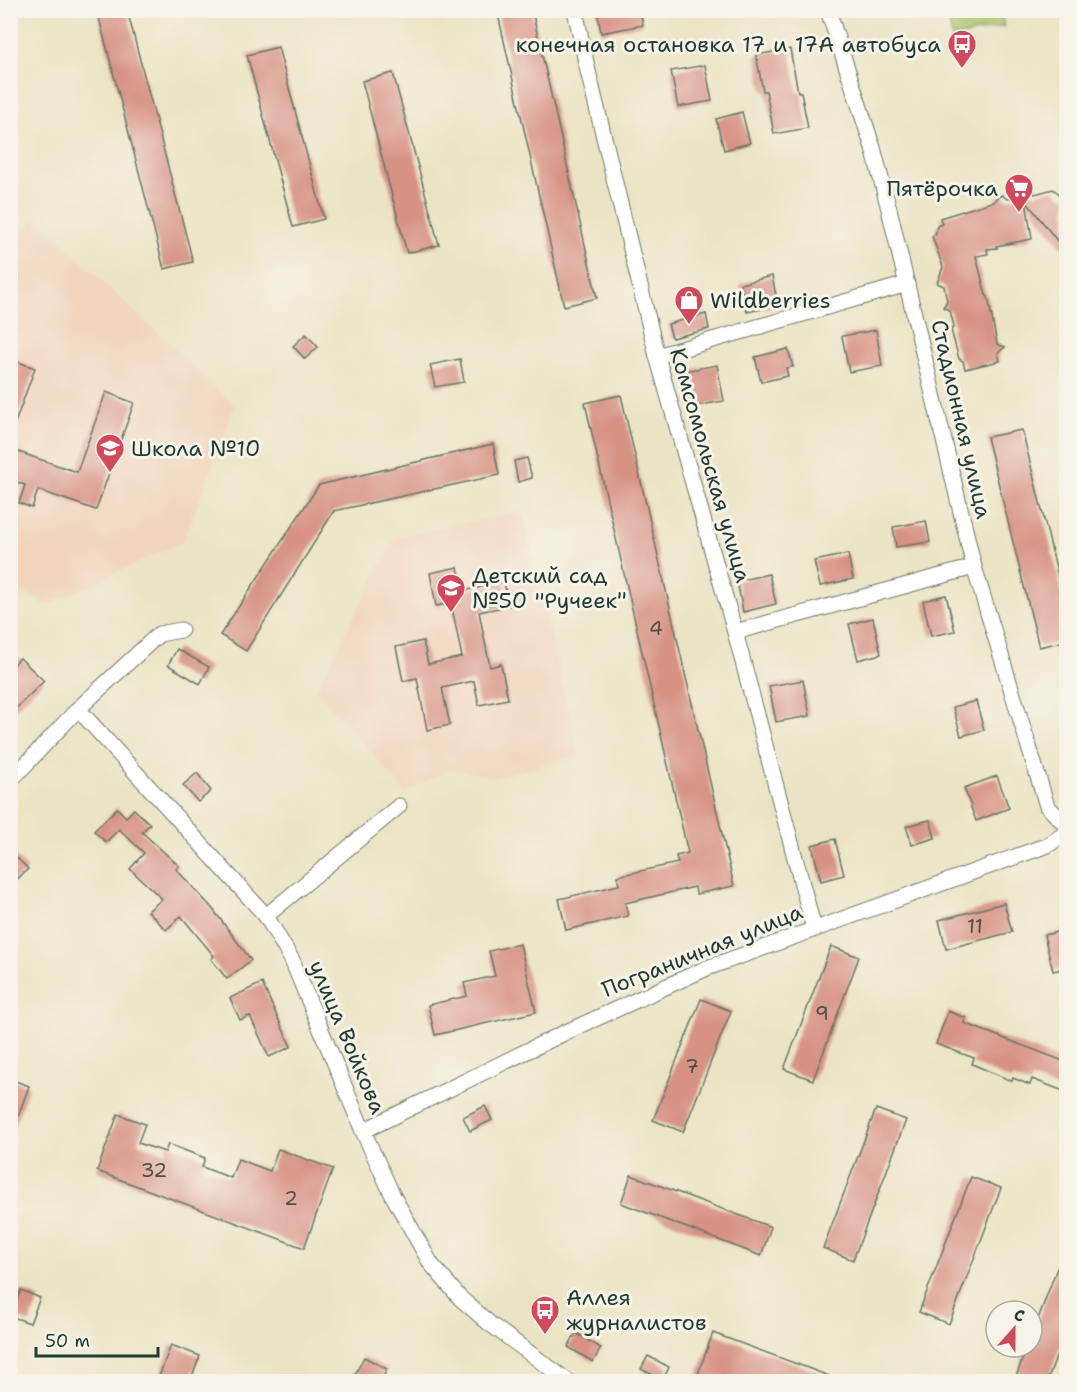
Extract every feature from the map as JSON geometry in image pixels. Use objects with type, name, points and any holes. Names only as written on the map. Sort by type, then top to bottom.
[{"type":"street","name":"Комсомольская улица","points":[[575,10],[657,356],[735,632],[814,929]]},
{"type":"street","name":"Стадионная улица","points":[[830,16],[873,148],[974,567],[1047,806],[1066,825]]},
{"type":"street","points":[[657,356],[907,284]]},
{"type":"street","points":[[735,632],[974,567]]},
{"type":"street","points":[[10,781],[78,709],[159,634],[182,630]]},
{"type":"street","name":"улица Войкова","points":[[78,709],[266,916],[292,960],[363,1131],[393,1196],[431,1264],[460,1298],[569,1382]]},
{"type":"street","points":[[266,916],[399,806]]},
{"type":"street","name":"Пограничная улица","points":[[363,1131],[564,1033],[707,968],[1048,845],[1066,833]]},
{"type":"shaded area","name":"Школа №10","points":[[36,218],[235,406],[183,542],[47,605],[11,587],[11,242]]},
{"type":"shaded area","name":"Детский сад №50 \"Ручеек\"","points":[[522,511],[579,756],[497,777],[450,769],[406,793],[316,689],[396,537]]},
{"type":"green space","points":[[947,11],[1000,11],[1004,26],[952,38]]},
{"type":"building","points":[[97,10],[127,10],[193,262],[164,269]]},
{"type":"building","points":[[497,10],[532,10],[597,298],[564,306]]},
{"type":"building","points":[[597,10],[640,10],[643,25],[601,33]]},
{"type":"building","points":[[278,47],[324,219],[293,227],[247,55]]},
{"type":"building","points":[[790,49],[808,128],[774,134],[756,55]]},
{"type":"building","points":[[705,65],[712,101],[678,107],[671,71]]},
{"type":"building","points":[[393,73],[439,245],[407,253],[362,81]]},
{"type":"building","points":[[742,112],[750,143],[724,150],[716,119]]},
{"type":"building","points":[[1011,182],[1035,194],[1053,189],[1066,199],[1066,252],[1026,201],[1032,239],[996,246],[997,248],[987,249],[988,254],[976,256],[988,297],[997,344],[1005,347],[998,353],[1000,361],[965,369],[963,361],[959,359],[951,330],[954,326],[950,311],[943,307],[947,301],[944,286],[937,283],[943,267],[932,236],[935,235],[937,226],[942,224],[940,218],[995,201],[1002,195],[1007,199],[1022,196]]},
{"type":"building","points":[[772,276],[778,305],[747,312],[740,284]]},
{"type":"building","name":"Wildberries","points":[[706,314],[709,329],[672,338],[668,324]]},
{"type":"building","points":[[876,330],[882,366],[849,372],[842,336]]},
{"type":"building","points":[[306,334],[318,347],[305,359],[293,346]]},
{"type":"building","points":[[788,349],[793,367],[786,368],[788,376],[761,382],[755,357]]},
{"type":"building","points":[[10,359],[35,368],[12,431],[10,431]]},
{"type":"building","points":[[460,359],[464,382],[435,387],[430,365]]},
{"type":"building","points":[[717,365],[724,401],[691,407],[684,371]]},
{"type":"building","points":[[106,392],[134,403],[96,510],[38,490],[32,508],[19,503],[25,485],[10,480],[10,449],[77,472]]},
{"type":"building","points":[[621,395],[734,886],[696,894],[695,887],[625,903],[628,916],[566,930],[559,899],[619,885],[617,876],[678,863],[676,856],[688,853],[585,403]]},
{"type":"building","points":[[1022,430],[1066,608],[1066,641],[1039,647],[987,437]]},
{"type":"building","points":[[493,444],[499,475],[334,511],[246,651],[220,635],[319,485]]},
{"type":"building","points":[[527,458],[532,478],[518,482],[514,461]]},
{"type":"building","points":[[926,521],[930,542],[896,547],[893,527]]},
{"type":"building","points":[[848,554],[853,579],[820,586],[814,561]]},
{"type":"building","points":[[458,567],[463,591],[504,582],[509,606],[479,612],[490,667],[501,664],[508,699],[479,705],[474,681],[442,688],[450,725],[427,730],[417,678],[403,681],[396,647],[423,641],[428,664],[462,657],[451,603],[436,606],[430,573]]},
{"type":"building","points":[[769,574],[776,604],[743,612],[737,581]]},
{"type":"building","points":[[946,595],[955,631],[931,636],[923,601]]},
{"type":"building","points":[[873,618],[881,654],[858,660],[849,624]]},
{"type":"building","points":[[177,649],[209,667],[200,684],[168,665]]},
{"type":"building","points":[[20,658],[44,681],[10,714],[10,668]]},
{"type":"building","points":[[803,680],[810,716],[776,722],[769,686]]},
{"type":"building","points":[[976,701],[984,730],[961,736],[953,707]]},
{"type":"building","points":[[197,773],[211,791],[198,802],[183,785]]},
{"type":"building","points":[[997,776],[1009,808],[976,821],[964,788]]},
{"type":"building","points":[[117,808],[126,817],[134,809],[150,824],[142,832],[179,866],[176,869],[212,908],[251,960],[227,979],[211,959],[214,956],[181,916],[166,930],[148,911],[162,899],[130,869],[144,853],[119,829],[106,842],[94,831]]},
{"type":"building","points":[[930,820],[935,838],[912,845],[906,826]]},
{"type":"building","points":[[835,839],[844,875],[821,881],[812,845]]},
{"type":"building","points":[[10,851],[28,869],[10,886]]},
{"type":"building","points":[[1004,903],[1012,932],[946,949],[939,920]]},
{"type":"building","points":[[1066,930],[1066,968],[1053,971],[1044,935]]},
{"type":"building","points":[[520,944],[536,1012],[435,1035],[428,1005],[467,996],[464,983],[495,976],[489,951]]},
{"type":"building","points":[[831,946],[859,957],[813,1080],[784,1069]]},
{"type":"building","points":[[262,983],[291,1047],[269,1057],[250,1016],[240,1020],[230,998]]},
{"type":"building","points":[[701,999],[731,1011],[683,1132],[653,1120]]},
{"type":"building","points":[[948,1011],[966,1018],[964,1023],[1066,1062],[1066,1092],[1032,1079],[1030,1085],[1013,1078],[1012,1081],[972,1064],[974,1058],[936,1044]]},
{"type":"building","points":[[10,1079],[29,1086],[12,1133],[10,1133]]},
{"type":"building","points":[[485,1106],[492,1120],[470,1131],[463,1117]]},
{"type":"building","points":[[876,1109],[906,1120],[853,1260],[823,1248]]},
{"type":"building","points":[[118,1114],[145,1124],[138,1143],[165,1152],[168,1144],[205,1158],[202,1167],[231,1178],[238,1159],[270,1171],[278,1149],[333,1169],[304,1248],[97,1171]]},
{"type":"building","points":[[631,1175],[771,1227],[761,1256],[621,1203]]},
{"type":"building","points":[[971,1177],[1001,1188],[949,1324],[919,1312]]},
{"type":"building","points":[[1065,1247],[1066,1330],[1047,1382],[1014,1382],[1023,1359],[1044,1359],[1044,1303]]},
{"type":"building","points":[[21,1290],[40,1298],[30,1323],[10,1316]]},
{"type":"building","points":[[576,1333],[601,1348],[593,1362],[568,1347]]},
{"type":"building","points":[[713,1333],[840,1380],[839,1382],[695,1382]]},
{"type":"building","points":[[171,1345],[200,1356],[190,1382],[157,1382]]},
{"type":"building","points":[[648,1356],[669,1367],[663,1380],[641,1369]]},
{"type":"building","points":[[364,1357],[387,1369],[381,1382],[351,1382]]},
{"type":"place","name":"конечная остановка 17 и 17А автобуса","points":[[962,70]]},
{"type":"place","name":"Пятёрочка","points":[[1019,214]]},
{"type":"place","name":"Wildberries","points":[[689,326]]},
{"type":"place","name":"Школа №10","points":[[110,474]]},
{"type":"place","name":"Детский сад №50 \"Ручеек\"","points":[[451,614]]},
{"type":"place","name":"Аллея журналистов","points":[[545,1336]]}]
